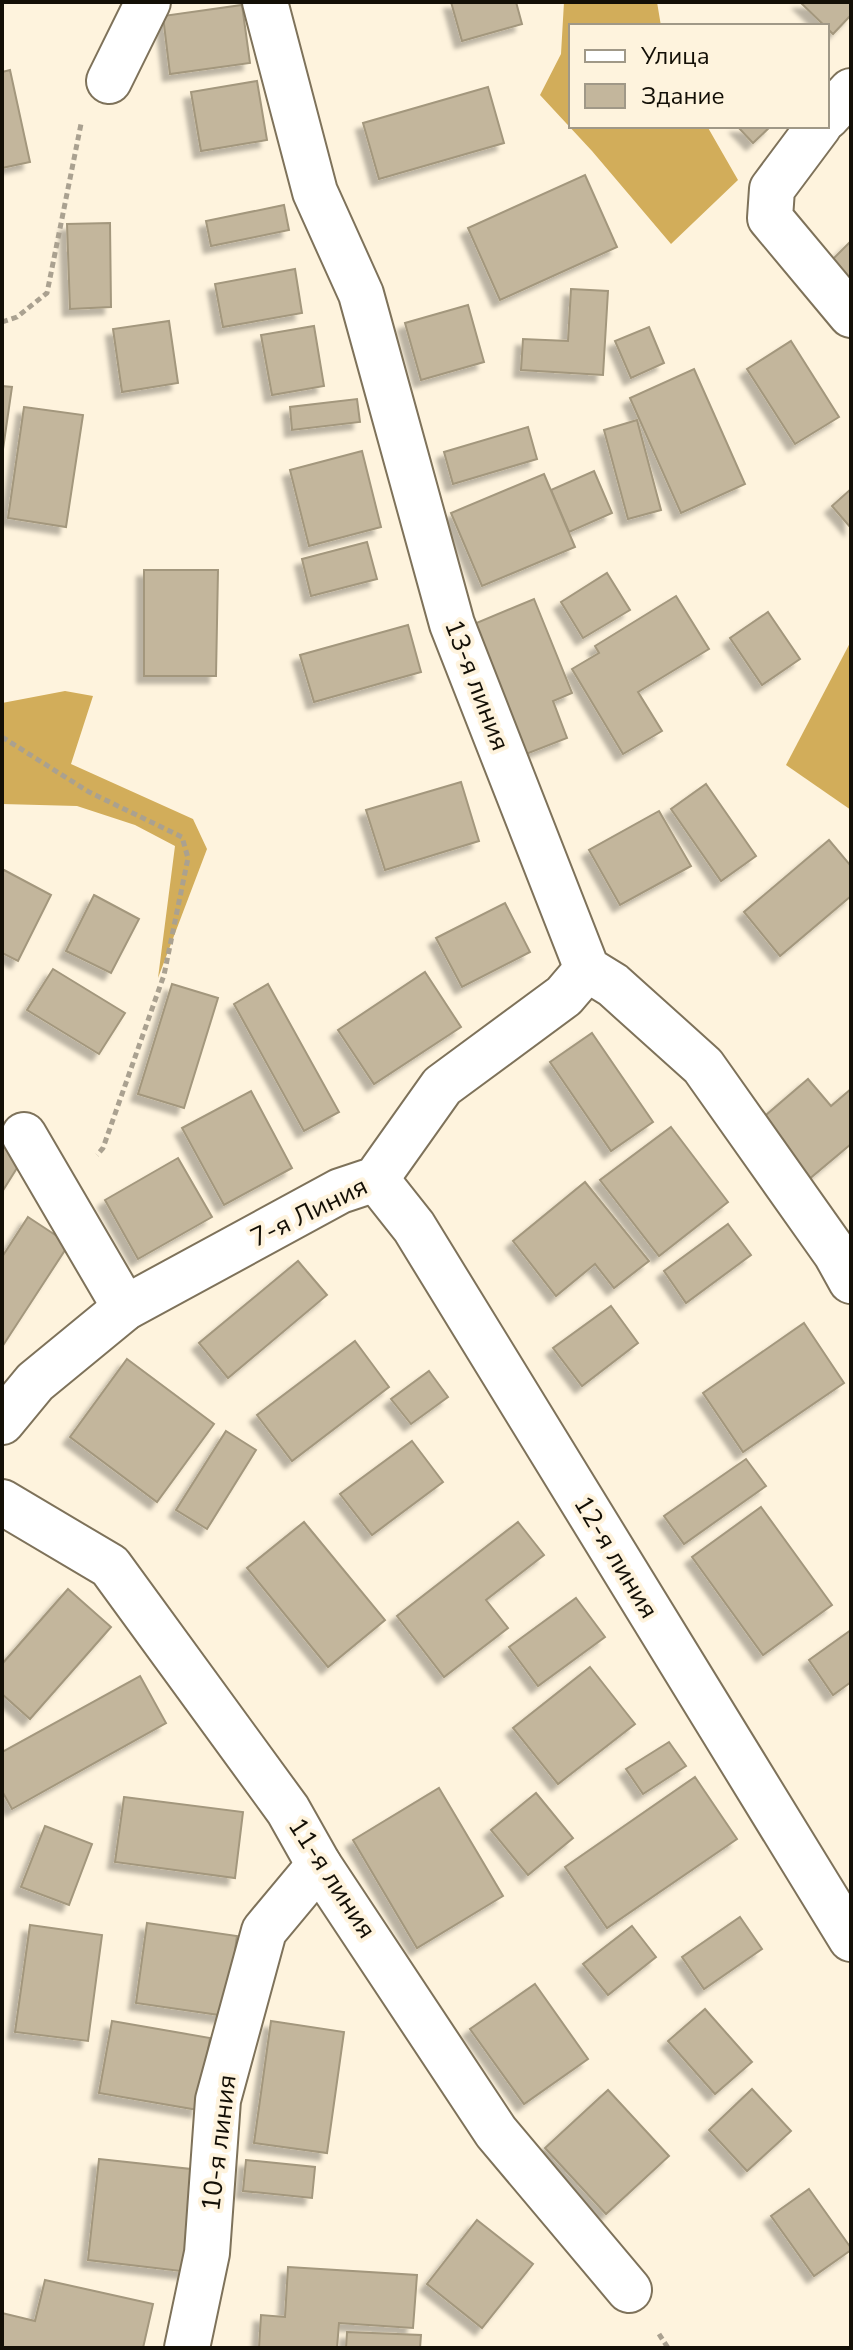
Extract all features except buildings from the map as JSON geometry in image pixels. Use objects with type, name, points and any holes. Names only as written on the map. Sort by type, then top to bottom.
[{"type":"street","points":[[109,81],[148,2]]},
{"type":"street","name":"13-я линия","points":[[265,2],[315,192],[361,294],[452,624],[587,969]]},
{"type":"street","points":[[829,115],[851,91]]},
{"type":"street","points":[[818,128],[772,189],[770,218],[851,315]]},
{"type":"street","points":[[587,969],[613,985],[703,1066],[836,1254],[851,1281]]},
{"type":"street","name":"7-я Линия","points":[[2,1422],[35,1382],[125,1308],[340,1191],[376,1179],[442,1086],[564,996],[587,969]]},
{"type":"street","points":[[24,1135],[125,1308]]},
{"type":"street","name":"12-я линия","points":[[376,1179],[414,1227],[837,1889],[851,1939]]},
{"type":"street","name":"11-я линия","points":[[2,1502],[110,1566],[288,1810],[319,1865],[496,2132],[629,2290]]},
{"type":"street","name":"10-я линия","points":[[187,2348],[207,2253],[218,2100],[264,1931],[319,1865]]},
{"type":"path","points":[[2,322],[17,317],[47,293],[85,105],[109,81]]},
{"type":"path","points":[[2,737],[89,792],[182,837],[188,858],[164,975],[103,1148],[61,1198]]},
{"type":"shaded area","points":[[564,2],[657,2],[661,24],[569,24],[569,126],[540,95],[561,54]]},
{"type":"shaded area","points":[[571,128],[708,128],[738,180],[671,244]]},
{"type":"shaded area","points":[[851,641],[851,810],[786,765]]},
{"type":"shaded area","points":[[65,691],[93,696],[71,764],[193,819],[207,849],[158,978],[175,846],[135,825],[77,806],[2,804],[2,703]]}]
